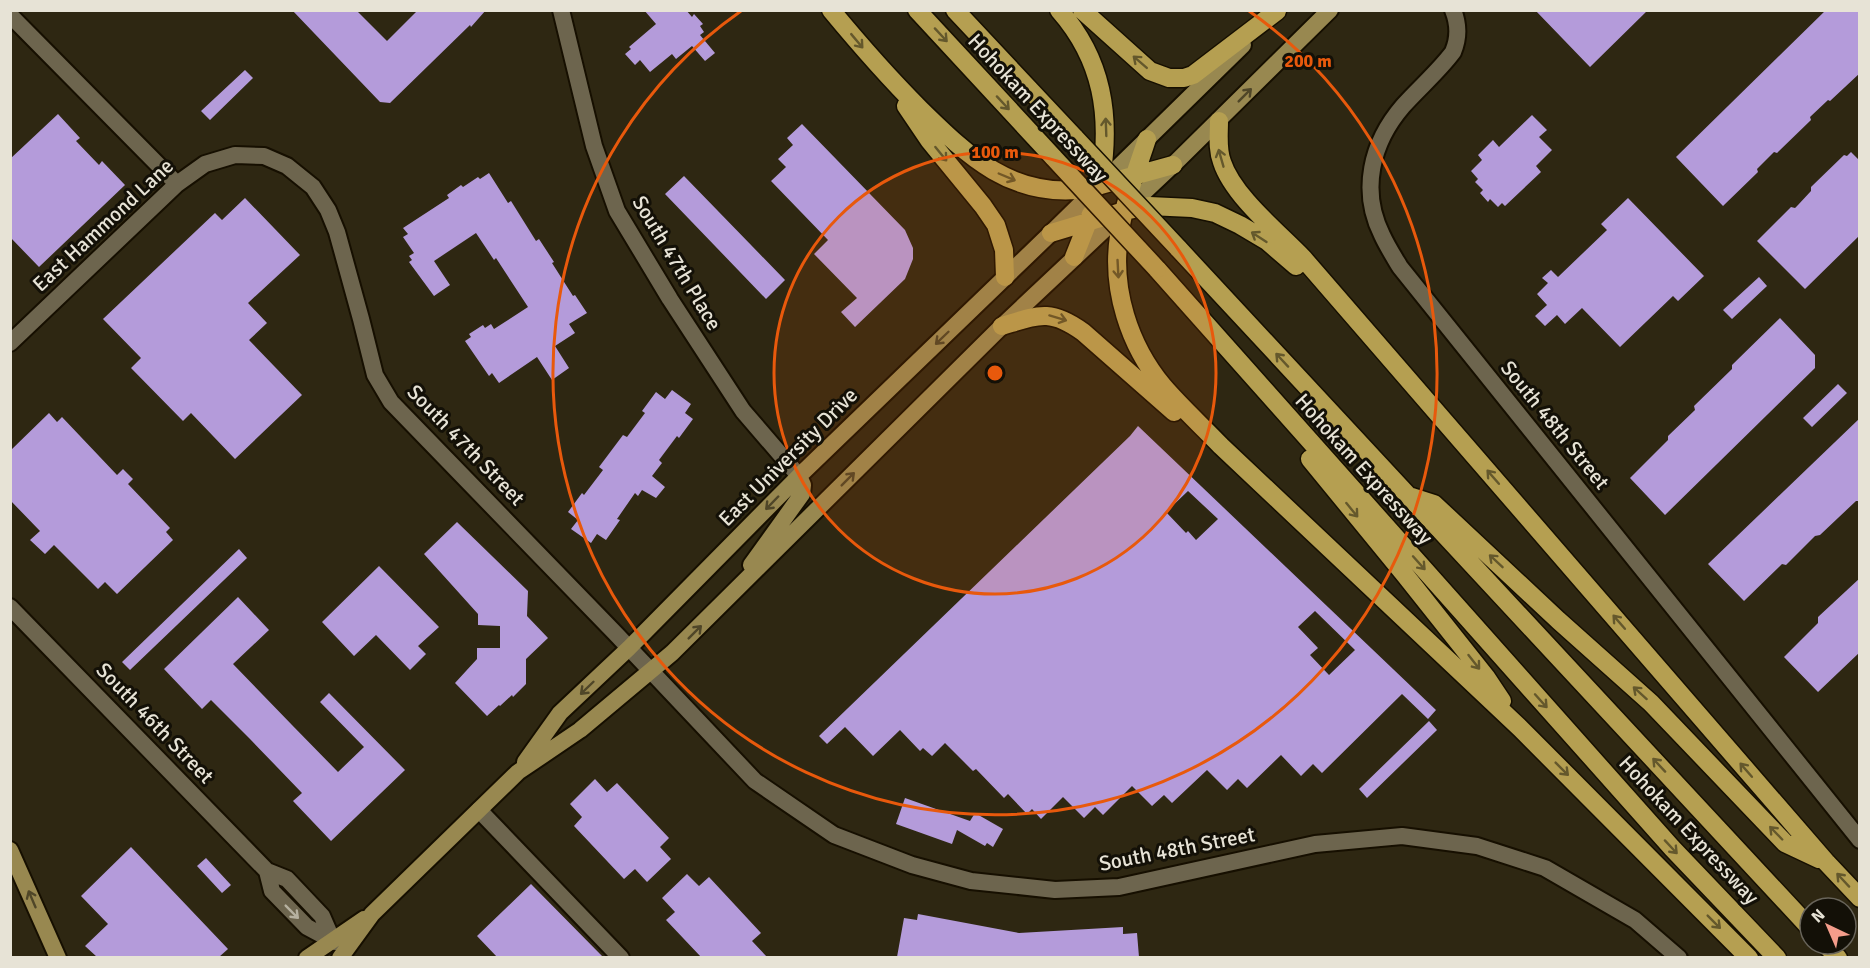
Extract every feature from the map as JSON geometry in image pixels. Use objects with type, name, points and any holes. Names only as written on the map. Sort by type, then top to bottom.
[{"type":"highway","points":[[831,10],[883,72],[962,149],[1000,174],[1028,185],[1073,191],[1173,165]]},
{"type":"highway","name":"Hohokam Expressway","points":[[917,10],[1157,269],[1672,848],[1777,957]]},
{"type":"highway","name":"Hohokam Expressway","points":[[955,10],[1798,915]]},
{"type":"highway","points":[[1059,10],[1081,40],[1100,86],[1106,121],[1100,185],[1074,257]]},
{"type":"highway","points":[[1082,10],[1150,71],[1163,77],[1177,78],[1184,78],[1201,70],[1278,11]]},
{"type":"highway","points":[[883,72],[929,140],[996,225],[1004,250],[1005,277]]},
{"type":"highway","points":[[1219,121],[1219,152],[1222,164],[1243,197],[1303,258],[1826,862],[1860,898]]},
{"type":"highway","points":[[1148,139],[1124,211],[1119,235],[1118,270],[1122,303],[1133,339],[1163,386],[1221,446],[1520,728],[1749,957]]},
{"type":"highway","points":[[1051,233],[1124,211],[1159,205],[1215,213],[1267,242],[1351,315]]},
{"type":"highway","points":[[1157,269],[1486,677],[1520,728]]},
{"type":"highway","points":[[1002,326],[1045,315],[1068,321],[1167,407],[1221,446]]},
{"type":"highway","points":[[1407,495],[1434,504],[1448,516],[1558,620],[1651,703],[1785,843],[1826,862]]},
{"type":"main road","name":"East University Drive","points":[[518,772],[560,713],[629,648],[799,476],[1278,11]]},
{"type":"main road","name":"East University Drive","points":[[308,956],[339,949],[518,772],[580,730],[652,672],[1002,326],[1219,121],[1327,13]]},
{"type":"main road","points":[[729,598],[780,522],[802,494],[803,485],[799,476]]},
{"type":"main road","points":[[10,850],[56,954]]},
{"type":"street","name":"South 47th Place","points":[[561,10],[594,146],[617,211],[670,299],[743,411],[799,476]]},
{"type":"street","name":"South 48th Street","points":[[1453,10],[1458,33],[1458,41],[1453,52],[1402,107],[1385,130],[1371,165],[1369,183],[1372,207],[1381,235],[1400,267],[1860,840]]},
{"type":"street","points":[[10,15],[177,184]]},
{"type":"street","name":"East Hammond Lane","points":[[10,343],[177,184],[205,164],[235,155]]},
{"type":"street","name":"South 47th Street","points":[[235,155],[264,156],[287,166],[313,187],[328,210],[337,232],[375,375],[391,402],[652,672]]},
{"type":"street","name":"South 46th Street","points":[[10,607],[267,871],[272,891],[307,927],[339,949]]},
{"type":"street","name":"South 48th Street","points":[[652,672],[755,781],[834,835],[912,865],[971,881],[1055,890],[1119,887],[1315,844],[1402,836],[1477,846],[1545,868],[1635,920],[1678,957]]},
{"type":"street","points":[[479,810],[621,957]]},
{"type":"building","points":[[292,10],[356,10],[387,41],[418,10],[486,10],[390,103],[380,102]]},
{"type":"building","points":[[644,10],[686,10],[692,17],[694,14],[703,24],[700,26],[704,32],[700,35],[715,53],[705,61],[692,46],[676,59],[672,54],[650,72],[640,60],[635,65],[625,54],[631,49],[629,47],[656,24]]},
{"type":"building","points":[[1535,10],[1648,10],[1590,67]]},
{"type":"building","points":[[1826,10],[1860,10],[1860,73],[1810,117],[1811,120],[1777,153],[1774,152],[1757,169],[1758,172],[1723,206],[1676,157]]},
{"type":"building","points":[[245,70],[253,78],[210,120],[201,111]]},
{"type":"building","points":[[58,114],[80,138],[76,141],[99,165],[102,161],[125,185],[39,267],[10,237],[10,159]]},
{"type":"building","points":[[1532,115],[1547,130],[1539,137],[1552,150],[1536,166],[1541,172],[1505,206],[1502,203],[1498,207],[1490,199],[1488,202],[1480,193],[1483,190],[1475,182],[1478,179],[1471,171],[1482,160],[1478,155],[1493,140],[1499,147]]},
{"type":"building","points":[[802,124],[905,230],[913,248],[913,259],[905,279],[855,327],[841,312],[857,298],[814,254],[828,240],[771,181],[786,167],[778,159],[793,145],[787,138]]},
{"type":"building","points":[[1851,152],[1860,161],[1860,235],[1805,289],[1757,241],[1791,207],[1795,208],[1811,191],[1811,187],[1844,155],[1847,156]]},
{"type":"building","points":[[489,173],[508,203],[511,201],[536,241],[539,239],[573,296],[575,295],[587,313],[569,324],[575,333],[555,346],[569,368],[552,380],[537,357],[499,383],[492,373],[489,376],[465,341],[471,337],[469,334],[483,325],[485,328],[491,324],[494,329],[528,307],[496,258],[494,260],[476,233],[434,261],[450,285],[434,296],[409,262],[412,260],[409,256],[414,253],[403,237],[408,234],[403,228],[449,198],[447,195],[461,185],[463,187]]},
{"type":"building","points":[[684,176],[785,280],[766,299],[665,194]]},
{"type":"building","points":[[245,198],[300,255],[248,303],[267,323],[249,340],[302,395],[235,459],[191,413],[183,421],[131,368],[141,358],[103,319],[215,213],[222,220]]},
{"type":"building","points":[[1628,198],[1704,276],[1678,301],[1673,296],[1620,347],[1582,308],[1565,324],[1557,315],[1545,326],[1535,316],[1547,305],[1537,294],[1548,283],[1542,278],[1551,270],[1558,277],[1607,230],[1601,224]]},
{"type":"building","points":[[1759,277],[1767,286],[1732,319],[1723,310]]},
{"type":"building","points":[[1780,318],[1815,355],[1815,368],[1665,515],[1630,478],[1668,440],[1668,436],[1695,410],[1694,406],[1732,369],[1732,365]]},
{"type":"building","points":[[1838,384],[1847,393],[1812,427],[1803,418]]},
{"type":"building","points":[[672,390],[691,404],[685,413],[693,419],[659,460],[662,463],[652,476],[665,487],[656,498],[642,490],[638,496],[635,493],[606,540],[597,534],[591,543],[571,529],[578,520],[568,512],[603,470],[599,467],[623,435],[627,437],[645,413],[642,411],[656,392],[665,399]]},
{"type":"building","points":[[49,413],[57,422],[62,417],[117,475],[123,469],[133,479],[128,484],[170,528],[166,532],[173,540],[117,594],[105,582],[98,589],[54,545],[45,554],[30,540],[40,531],[10,500],[10,451]]},
{"type":"building","points":[[1860,418],[1860,501],[1856,501],[1820,535],[1815,536],[1786,565],[1782,564],[1744,601],[1708,564]]},
{"type":"building","points":[[1138,426],[1436,710],[1428,719],[1402,694],[1322,773],[1313,764],[1301,776],[1281,755],[1247,788],[1238,779],[1227,790],[1207,770],[1172,803],[1164,795],[1152,806],[1132,786],[1103,815],[1095,807],[1084,818],[1063,797],[1041,819],[1032,809],[1027,814],[1008,794],[1004,798],[976,769],[973,771],[945,743],[932,756],[923,748],[920,751],[900,730],[873,756],[845,727],[827,744],[819,736]],"holes":[[[1188,491],[1218,519],[1196,540],[1166,512]],[[1315,611],[1355,650],[1329,675],[1310,655],[1318,648],[1298,627]]]},
{"type":"building","points":[[457,522],[528,591],[527,616],[548,638],[526,659],[526,684],[513,697],[512,695],[487,716],[455,683],[477,659],[477,648],[500,648],[500,626],[478,625],[478,614],[424,554]]},
{"type":"building","points":[[239,549],[247,558],[130,670],[122,662]]},
{"type":"building","points":[[379,566],[439,627],[418,646],[426,654],[410,670],[376,635],[354,656],[322,622]]},
{"type":"building","points":[[1860,578],[1860,652],[1818,692],[1784,657],[1818,623],[1818,617]]},
{"type":"building","points":[[238,597],[269,630],[233,664],[338,772],[364,747],[320,702],[329,693],[405,770],[331,841],[293,801],[302,793],[250,739],[211,700],[202,709],[164,669]]},
{"type":"building","points":[[1429,721],[1437,730],[1367,798],[1359,789]]},
{"type":"building","points":[[595,779],[607,792],[617,783],[669,838],[660,847],[671,859],[647,882],[635,869],[624,879],[574,826],[582,817],[570,804]]},
{"type":"building","points":[[905,798],[970,821],[975,813],[1003,829],[993,847],[987,843],[985,846],[957,830],[952,844],[896,824]]},
{"type":"building","points":[[131,847],[228,949],[219,957],[97,957],[85,946],[108,924],[81,896]]},
{"type":"building","points":[[206,858],[231,885],[222,893],[197,866]]},
{"type":"building","points":[[687,874],[699,886],[709,877],[761,933],[752,941],[767,957],[701,957],[666,920],[675,912],[662,898]]},
{"type":"building","points":[[531,884],[603,957],[497,957],[477,936]]},
{"type":"building","points":[[918,914],[1019,933],[1123,927],[1123,934],[1137,933],[1139,957],[897,957],[904,918],[917,920]]}]
